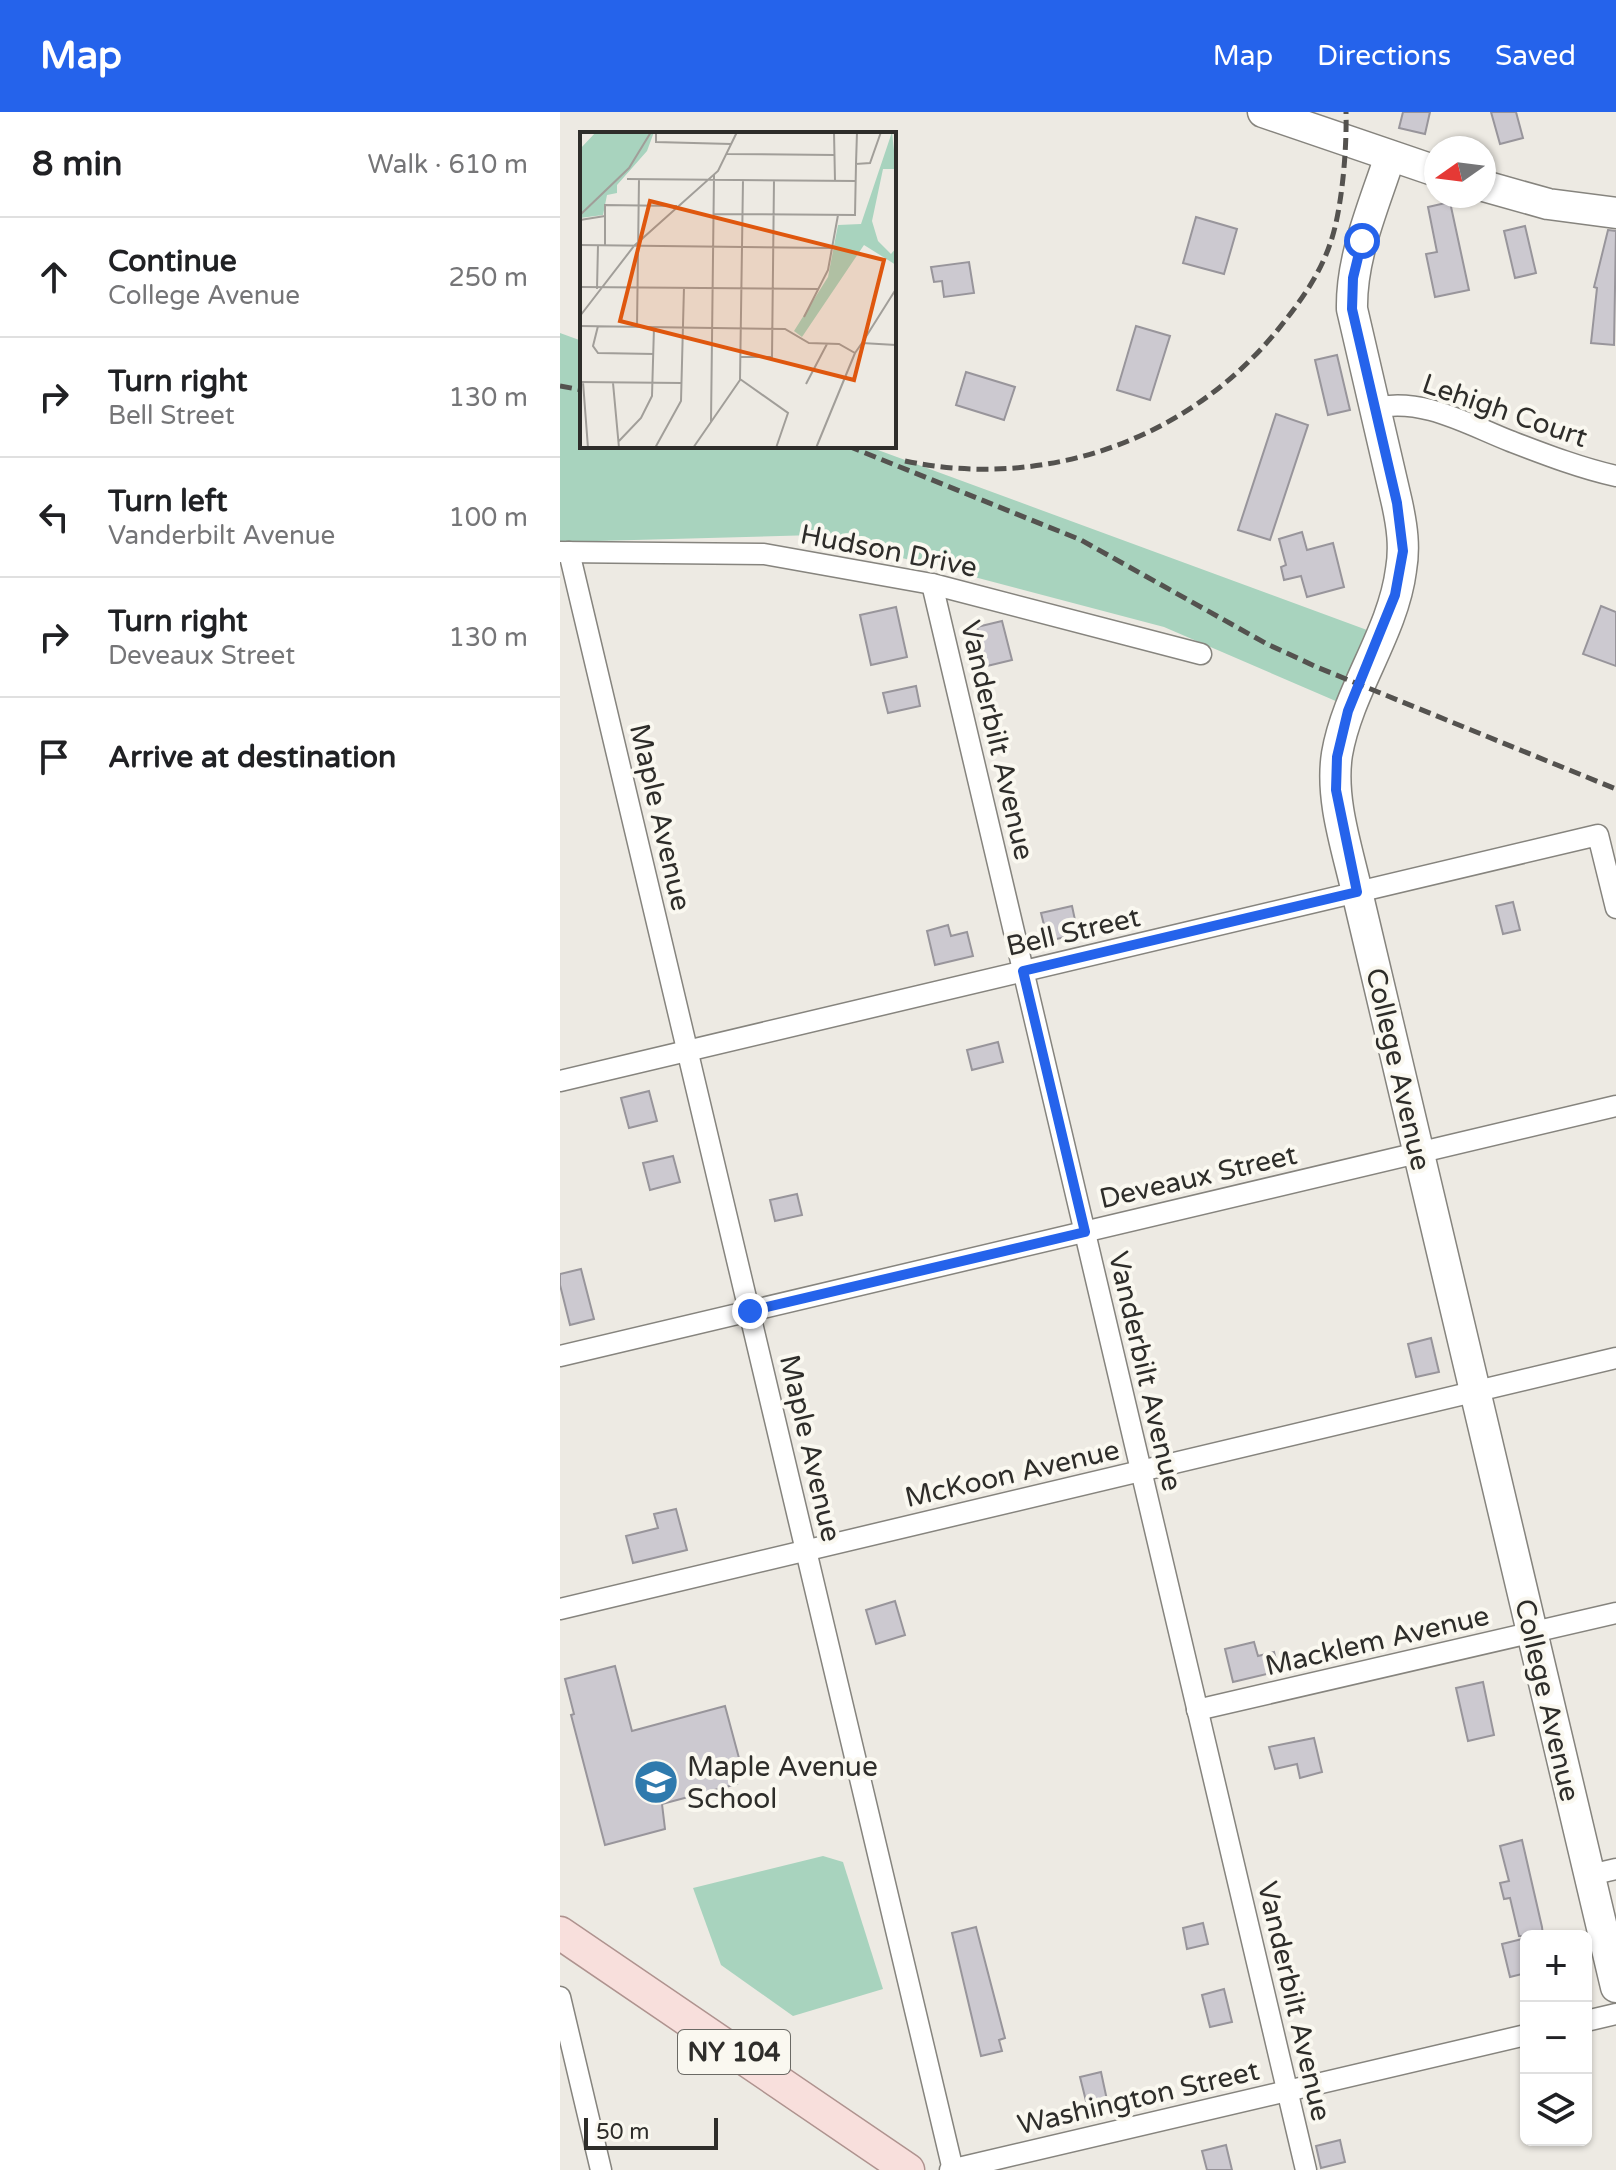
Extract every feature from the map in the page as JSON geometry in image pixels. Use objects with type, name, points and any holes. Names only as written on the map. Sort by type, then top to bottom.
[{"type":"main road","points":[[1263,112],[1298,118],[1424,167]]},
{"type":"main road","name":"College Avenue","points":[[1390,156],[1358,253],[1352,290],[1354,320],[1400,515],[1403,551],[1395,595],[1348,711],[1337,757],[1336,790],[1357,892],[1532,1633],[1603,1872],[1616,1987]]},
{"type":"main road","points":[[1496,189],[1548,204],[1616,213]]},
{"type":"main road","name":"NY 104","points":[[560,1933],[908,2170]]},
{"type":"street","name":"Lehigh Court","points":[[1375,408],[1400,405],[1425,408],[1538,451],[1616,476]]},
{"type":"street","name":"Hudson Drive","points":[[565,552],[764,554],[932,584],[1201,654]]},
{"type":"street","name":"Maple Avenue","points":[[565,552],[688,1051],[952,2170]]},
{"type":"street","name":"Vanderbilt Avenue","points":[[932,584],[1306,2170]]},
{"type":"street","name":"Bell Street","points":[[560,1081],[1598,835],[1616,908]]},
{"type":"street","name":"Deveaux Street","points":[[560,1356],[1616,1106]]},
{"type":"street","name":"McKoon Avenue","points":[[560,1609],[1616,1358]]},
{"type":"street","name":"Macklem Avenue","points":[[1197,1710],[1616,1613]]},
{"type":"street","points":[[560,1997],[601,2170]]},
{"type":"street","points":[[1592,2020],[1616,2014]]},
{"type":"street","name":"Washington Street","points":[[952,2170],[1520,2036]]},
{"type":"green space","points":[[560,333],[580,340],[580,448],[872,448],[1367,630],[1338,702],[1164,627],[815,535],[560,542]]},
{"type":"green space","points":[[823,1856],[843,1862],[883,1989],[793,2016],[721,1965],[693,1888]]},
{"type":"building","points":[[1403,112],[1430,112],[1425,134],[1399,128]]},
{"type":"building","points":[[1491,112],[1516,112],[1523,138],[1500,144]]},
{"type":"building","points":[[1428,208],[1451,208],[1469,290],[1435,297],[1426,254],[1437,252]]},
{"type":"building","points":[[1196,217],[1237,229],[1224,274],[1183,263]]},
{"type":"building","points":[[1525,226],[1536,273],[1515,278],[1504,231]]},
{"type":"building","points":[[1608,230],[1616,231],[1614,345],[1591,343],[1597,288],[1594,287]]},
{"type":"building","points":[[969,262],[974,293],[944,297],[942,281],[934,282],[931,267]]},
{"type":"building","points":[[1136,326],[1170,336],[1150,400],[1117,390]]},
{"type":"building","points":[[1337,355],[1350,410],[1328,415],[1315,360]]},
{"type":"building","points":[[966,372],[1015,387],[1004,420],[956,405]]},
{"type":"building","points":[[1276,414],[1308,425],[1270,540],[1238,530]]},
{"type":"building","points":[[1302,532],[1307,550],[1333,543],[1344,587],[1307,597],[1301,576],[1284,580],[1281,567],[1286,565],[1279,539]]},
{"type":"building","points":[[1601,606],[1616,612],[1616,666],[1583,654]]},
{"type":"building","points":[[896,607],[907,657],[871,665],[860,615]]},
{"type":"building","points":[[1002,621],[1012,660],[987,666],[977,627]]},
{"type":"building","points":[[916,686],[920,706],[888,713],[883,693]]},
{"type":"building","points":[[1513,902],[1520,930],[1503,934],[1496,906]]},
{"type":"building","points":[[1072,906],[1078,934],[1048,941],[1041,913]]},
{"type":"building","points":[[948,925],[951,936],[967,932],[973,956],[935,965],[927,931]]},
{"type":"building","points":[[998,1042],[1003,1062],[972,1070],[967,1050]]},
{"type":"building","points":[[649,1091],[657,1121],[629,1128],[621,1098]]},
{"type":"building","points":[[673,1156],[680,1182],[650,1190],[643,1163]]},
{"type":"building","points":[[797,1194],[802,1215],[775,1221],[770,1200]]},
{"type":"building","points":[[581,1269],[594,1319],[570,1325],[560,1274]]},
{"type":"building","points":[[1431,1338],[1439,1372],[1416,1377],[1408,1344]]},
{"type":"building","points":[[676,1509],[687,1550],[633,1563],[626,1536],[658,1528],[654,1514]]},
{"type":"building","points":[[895,1601],[905,1635],[876,1644],[866,1610]]},
{"type":"building","points":[[1254,1642],[1258,1656],[1274,1652],[1279,1671],[1233,1682],[1225,1649]]},
{"type":"building","points":[[615,1666],[632,1731],[725,1706],[743,1773],[734,1775],[737,1784],[662,1804],[665,1829],[605,1845],[571,1715],[574,1714],[565,1679]]},
{"type":"building","points":[[1483,1682],[1494,1735],[1468,1741],[1456,1688]]},
{"type":"building","points":[[1314,1738],[1322,1772],[1300,1778],[1297,1764],[1275,1769],[1269,1747]]},
{"type":"building","points":[[1522,1840],[1542,1930],[1520,1930],[1519,1936],[1510,1898],[1504,1899],[1500,1883],[1509,1881],[1500,1846]]},
{"type":"building","points":[[1203,1923],[1208,1944],[1187,1949],[1183,1928]]},
{"type":"building","points":[[976,1927],[1005,2038],[999,2040],[1002,2051],[981,2056],[952,1933]]},
{"type":"building","points":[[1520,1940],[1520,1974],[1510,1977],[1502,1944]]},
{"type":"building","points":[[1224,1989],[1232,2022],[1210,2027],[1202,1995]]},
{"type":"building","points":[[1101,2072],[1107,2100],[1087,2105],[1080,2077]]},
{"type":"building","points":[[1340,2140],[1345,2162],[1321,2168],[1316,2146]]},
{"type":"building","points":[[1226,2145],[1232,2170],[1207,2170],[1202,2151]]},
{"type":"railway","points":[[905,461],[957,468],[1009,468],[1060,462],[1109,448],[1156,428],[1200,402],[1240,370],[1276,332],[1320,268],[1334,230],[1341,197],[1346,112]]},
{"type":"railway","points":[[560,386],[580,390]]},
{"type":"railway","points":[[853,448],[1081,540],[1267,644],[1319,668],[1616,789]]},
{"type":"place","name":"Maple Avenue School","points":[[656,1782]]},
{"type":"route","points":[[750,1311],[1085,1232],[1023,971],[1357,892],[1336,790],[1337,757],[1348,711],[1395,595],[1403,551],[1397,503],[1352,309],[1353,278],[1362,241]]}]
